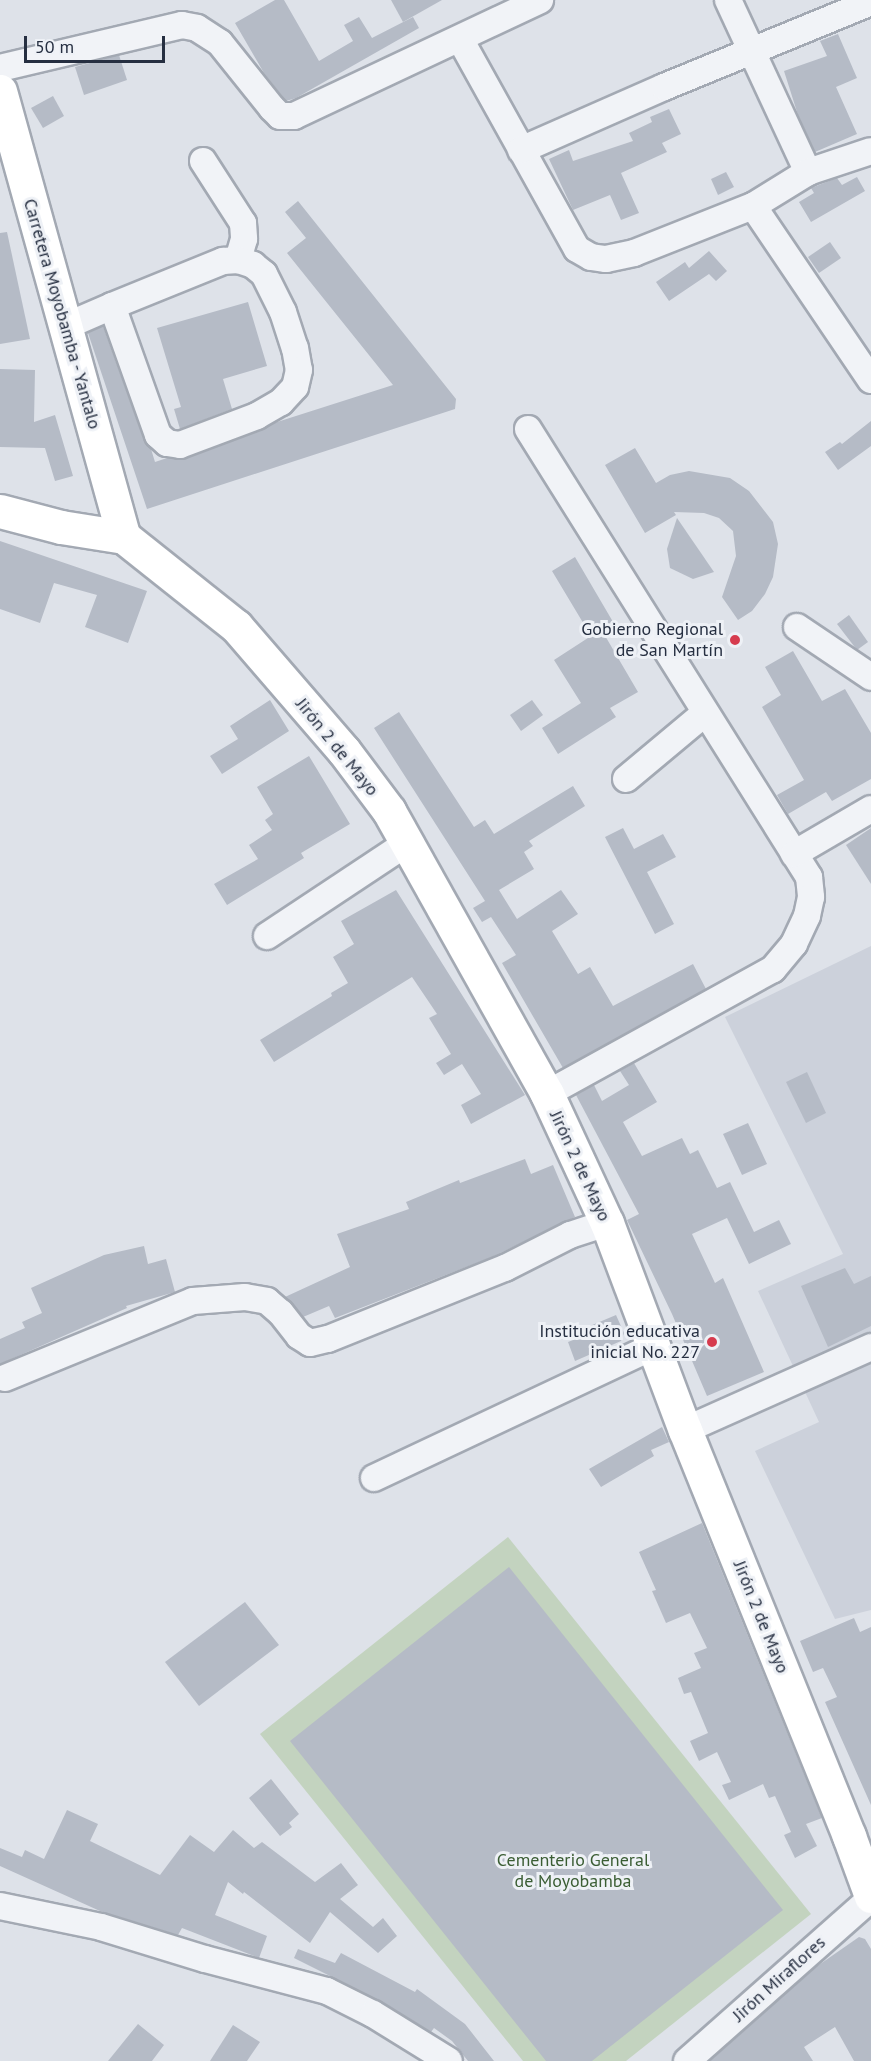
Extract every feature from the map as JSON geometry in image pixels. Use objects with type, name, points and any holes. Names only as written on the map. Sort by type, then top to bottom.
[{"type":"main road","name":"Carretera Moyobamba - Yantalo","points":[[0,91],[124,537]]},
{"type":"main road","points":[[0,511],[62,527],[124,537]]},
{"type":"main road","name":"Jirón 2 de Mayo","points":[[124,537],[236,626],[344,751],[389,811],[547,1094],[607,1223],[685,1430],[845,1825],[871,1897]]},
{"type":"street","points":[[0,68],[182,25],[197,28],[220,43],[280,116],[294,116],[540,0]]},
{"type":"street","points":[[728,0],[808,172]]},
{"type":"street","points":[[521,150],[871,2]]},
{"type":"street","points":[[460,39],[577,249],[591,257],[606,260],[634,253],[753,206],[808,172],[871,151]]},
{"type":"street","points":[[203,161],[243,223],[244,239],[238,260]]},
{"type":"street","points":[[753,206],[871,380]]},
{"type":"street","points":[[66,326],[112,306],[223,261],[238,260],[253,265],[264,274],[283,312],[299,370],[295,387],[281,402],[257,416],[180,445],[167,443],[158,435],[112,306]]},
{"type":"street","points":[[528,429],[809,877],[811,897],[807,916],[794,944],[773,969],[547,1094]]},
{"type":"street","points":[[797,627],[871,676]]},
{"type":"street","points":[[626,779],[705,713]]},
{"type":"street","points":[[794,854],[871,809]]},
{"type":"street","points":[[267,936],[407,843]]},
{"type":"street","points":[[5,1378],[193,1301],[246,1297],[267,1301],[281,1313],[299,1336],[310,1342],[328,1339],[505,1268],[570,1235],[607,1223]]},
{"type":"street","points":[[374,1478],[653,1347]]},
{"type":"street","points":[[685,1430],[871,1347]]},
{"type":"street","name":"Jirón Miraflores","points":[[687,2061],[871,1897]]},
{"type":"street","points":[[0,1906],[101,1927],[205,1959],[327,1991],[373,2014],[449,2061]]},
{"type":"shaded area","points":[[871,946],[871,1610],[835,1619],[755,1451],[819,1422],[758,1291],[843,1254],[725,1017]]},
{"type":"green space","name":"Cementerio General de Moyobamba","points":[[508,1537],[811,1914],[626,2061],[523,2061],[260,1734]]},
{"type":"building","points":[[275,0],[284,0],[319,61],[353,41],[344,25],[359,17],[372,38],[413,17],[419,28],[296,98],[286,101],[264,73],[235,23]]},
{"type":"building","points":[[391,0],[442,0],[403,22]]},
{"type":"building","points":[[838,34],[857,78],[836,87],[857,134],[815,152],[798,115],[784,71],[827,56],[820,41]]},
{"type":"building","points":[[119,55],[127,80],[84,95],[75,67]]},
{"type":"building","points":[[53,96],[64,116],[43,128],[31,108]]},
{"type":"building","points":[[669,109],[681,134],[662,143],[667,152],[621,173],[639,213],[621,220],[610,195],[573,210],[549,159],[569,150],[573,161],[633,141],[629,133],[652,122],[650,117]]},
{"type":"building","points":[[726,172],[734,187],[718,195],[711,179]]},
{"type":"building","points":[[857,177],[865,191],[811,222],[799,202],[814,193],[811,188],[837,178],[842,185]]},
{"type":"building","points":[[298,201],[456,399],[455,409],[147,509],[88,333],[103,326],[144,440],[151,449],[155,462],[167,458],[185,459],[274,423],[393,385],[287,253],[306,238],[285,212]]},
{"type":"building","points":[[7,232],[30,339],[0,344],[0,233]]},
{"type":"building","points":[[830,242],[841,258],[819,273],[808,257]]},
{"type":"building","points":[[709,251],[727,271],[716,281],[709,274],[669,301],[656,282],[685,262],[689,268]]},
{"type":"building","points":[[248,302],[267,366],[223,379],[232,409],[180,429],[174,409],[181,407],[157,328]]},
{"type":"building","points":[[0,369],[35,370],[34,422],[55,415],[73,476],[55,481],[45,448],[0,447]]},
{"type":"building","points":[[871,421],[871,446],[838,470],[825,452],[840,442],[842,444]]},
{"type":"building","points":[[635,448],[656,483],[670,475],[689,471],[730,478],[749,491],[773,522],[778,544],[773,577],[765,594],[752,611],[738,620],[722,597],[736,556],[733,531],[719,518],[704,513],[674,512],[676,515],[645,533],[605,465]]},
{"type":"building","points":[[677,518],[714,572],[693,579],[670,568],[667,549]]},
{"type":"building","points":[[0,541],[147,591],[128,643],[85,627],[97,595],[54,583],[40,623],[0,609]]},
{"type":"building","points":[[575,557],[616,627],[604,634],[638,692],[610,708],[616,717],[558,754],[542,728],[581,703],[554,660],[591,636],[552,571]]},
{"type":"building","points":[[849,615],[868,642],[857,650],[837,624]]},
{"type":"building","points":[[793,651],[822,701],[845,689],[871,733],[871,779],[832,801],[826,792],[788,814],[777,795],[804,780],[762,707],[781,695],[765,667]]},
{"type":"building","points":[[270,700],[289,731],[222,774],[210,756],[238,739],[230,726]]},
{"type":"building","points":[[532,700],[543,715],[521,731],[510,715]]},
{"type":"building","points":[[399,712],[474,827],[485,820],[494,834],[573,786],[585,806],[529,841],[533,846],[524,852],[534,869],[499,890],[517,919],[561,890],[578,914],[552,931],[578,974],[590,967],[613,1006],[693,964],[706,989],[563,1068],[502,963],[516,955],[491,917],[482,922],[473,908],[485,901],[374,728]]},
{"type":"building","points":[[309,756],[350,824],[301,853],[304,858],[227,905],[214,884],[258,859],[249,845],[272,830],[265,820],[273,814],[257,787]]},
{"type":"building","points":[[623,828],[634,849],[663,834],[676,857],[647,872],[674,924],[655,934],[605,837]]},
{"type":"building","points":[[871,828],[871,884],[846,845]]},
{"type":"building","points":[[396,890],[525,1095],[471,1124],[461,1105],[481,1094],[462,1064],[444,1075],[436,1063],[451,1054],[429,1018],[437,1014],[412,977],[274,1062],[260,1040],[332,996],[331,993],[348,983],[333,957],[354,944],[341,921]]},
{"type":"building","points":[[634,1063],[657,1102],[623,1122],[642,1156],[682,1138],[690,1154],[698,1150],[717,1188],[730,1182],[754,1232],[779,1220],[791,1244],[749,1264],[727,1218],[692,1234],[715,1283],[723,1278],[764,1372],[707,1396],[672,1314],[627,1220],[639,1214],[576,1095],[594,1085],[602,1101],[629,1085],[620,1071]]},
{"type":"building","points":[[807,1072],[826,1113],[806,1123],[786,1082]]},
{"type":"building","points":[[748,1123],[767,1164],[742,1175],[723,1134]]},
{"type":"building","points":[[525,1159],[531,1174],[553,1165],[575,1217],[492,1257],[335,1318],[329,1306],[303,1317],[285,1297],[350,1267],[337,1234],[409,1209],[406,1202],[459,1180],[460,1183]]},
{"type":"building","points":[[144,1246],[148,1264],[166,1259],[175,1292],[126,1306],[127,1308],[0,1364],[0,1339],[25,1328],[22,1322],[42,1313],[31,1288],[104,1255]]},
{"type":"building","points":[[845,1268],[854,1284],[871,1276],[871,1326],[828,1347],[801,1286]]},
{"type":"building","points":[[616,1315],[624,1333],[621,1341],[575,1361],[568,1342],[581,1337],[578,1331]]},
{"type":"building","points":[[662,1427],[669,1442],[651,1450],[654,1456],[601,1487],[589,1469]]},
{"type":"building","points":[[702,1523],[822,1818],[806,1824],[817,1846],[795,1858],[784,1835],[791,1832],[775,1796],[769,1798],[763,1784],[729,1800],[722,1785],[731,1782],[717,1752],[699,1761],[690,1741],[708,1733],[691,1692],[684,1694],[678,1678],[701,1668],[694,1653],[707,1648],[690,1613],[666,1623],[652,1591],[656,1590],[639,1552]]},
{"type":"building","name":"Cementerio General de Moyobamba","points":[[509,1567],[783,1910],[592,2061],[546,2061],[290,1741]]},
{"type":"building","points":[[245,1602],[279,1645],[199,1706],[165,1662]]},
{"type":"building","points":[[854,1618],[860,1632],[871,1627],[871,1805],[825,1702],[837,1697],[823,1668],[813,1672],[800,1641]]},
{"type":"building","points":[[271,1779],[299,1814],[289,1823],[292,1827],[280,1836],[249,1798]]},
{"type":"building","points":[[67,1810],[98,1824],[90,1841],[160,1875],[190,1835],[214,1852],[233,1830],[254,1848],[262,1842],[315,1882],[341,1863],[358,1885],[340,1899],[373,1927],[383,1918],[397,1936],[378,1953],[330,1912],[310,1943],[228,1882],[215,1915],[267,1936],[259,1958],[182,1928],[178,1935],[100,1911],[0,1866],[0,1848],[22,1857],[25,1850],[44,1859]]},
{"type":"building","points":[[859,1937],[865,1939],[871,1949],[871,2061],[854,2061],[835,2027],[804,2047],[813,2061],[710,2061],[813,1969]]},
{"type":"building","points":[[298,1949],[335,1963],[341,1953],[415,1992],[417,1989],[465,2024],[494,2061],[468,2061],[452,2041],[434,2028],[431,2032],[380,2001],[294,1958]]},
{"type":"building","points":[[138,2024],[164,2045],[152,2061],[108,2061]]},
{"type":"building","points":[[233,2025],[260,2042],[247,2061],[210,2061]]},
{"type":"place","name":"Gobierno Regional de San Martín","points":[[735,640]]},
{"type":"place","name":"Institución educativa inicial No. 227","points":[[712,1342]]}]
